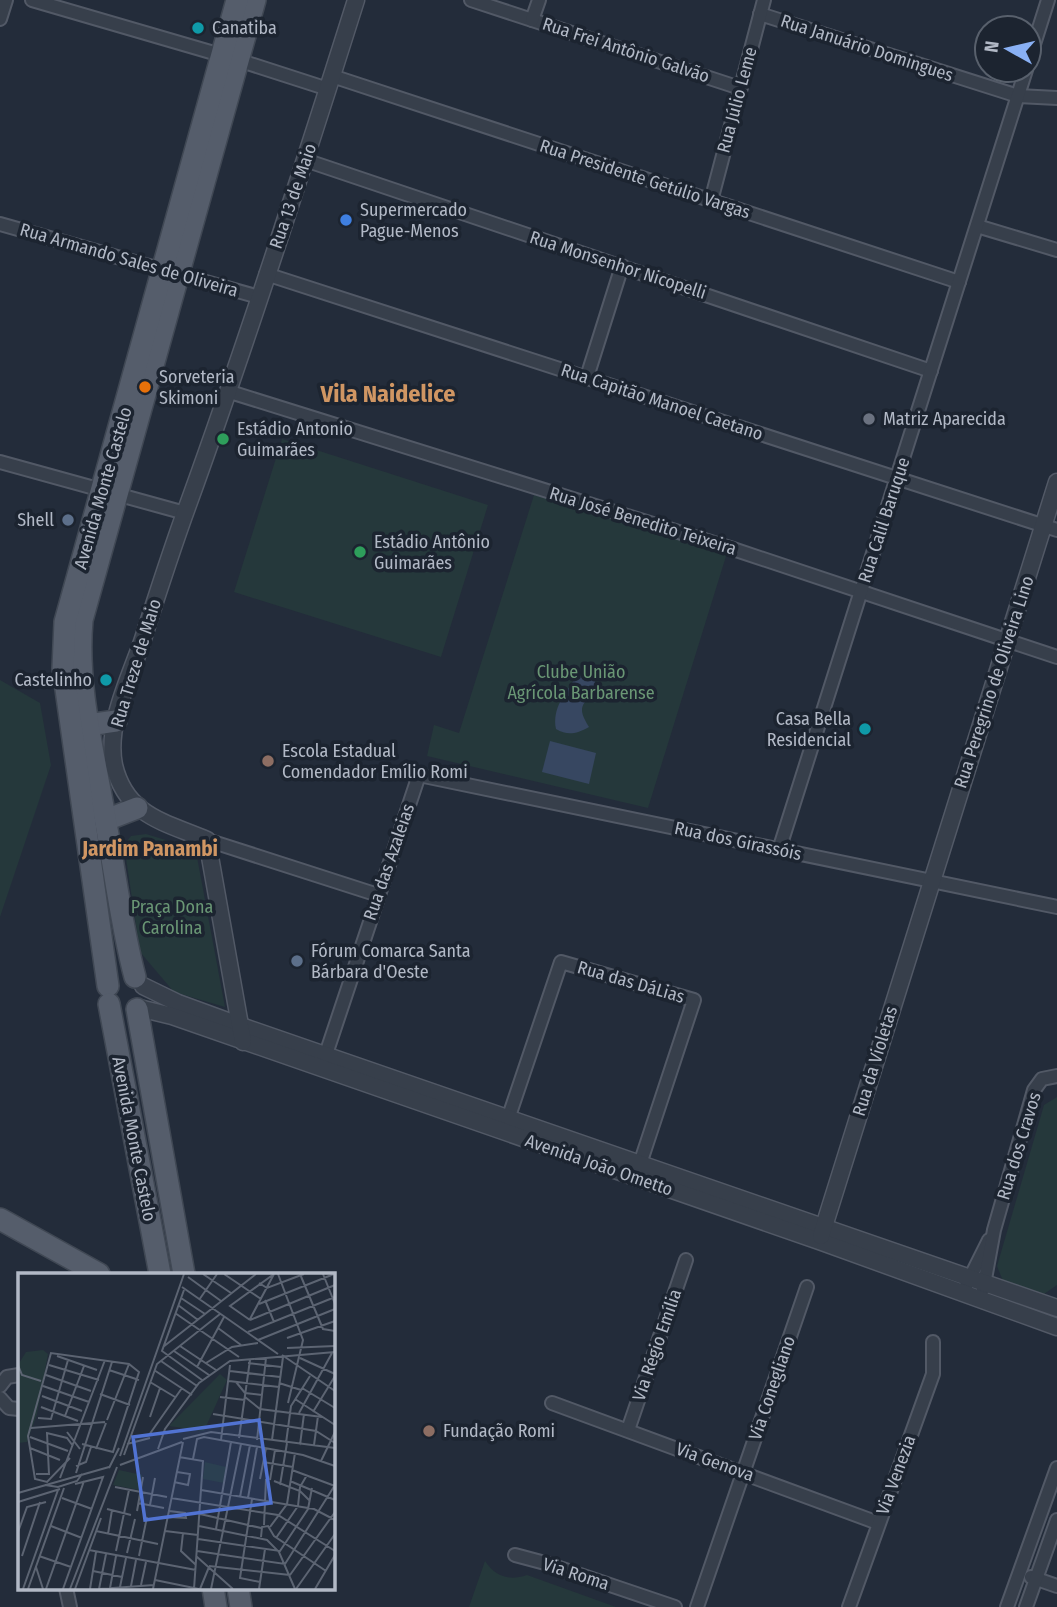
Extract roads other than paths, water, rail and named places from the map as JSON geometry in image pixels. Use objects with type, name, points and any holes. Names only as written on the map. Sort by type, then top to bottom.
[{"type":"main road","name":"Avenida Monte Castelo","points":[[230,58],[237,0]]},
{"type":"main road","name":"Avenida Monte Castelo","points":[[139,982],[125,939],[88,725],[81,669],[82,620],[110,492],[170,272],[230,58],[255,0]]},
{"type":"main road","name":"Avenida Monte Castelo","points":[[110,492],[70,601],[65,622],[63,668],[109,995],[160,1273]]},
{"type":"main road","points":[[88,725],[116,721]]},
{"type":"main road","points":[[106,820],[136,808]]},
{"type":"main road","points":[[123,975],[139,982],[145,998],[138,1009],[125,1014],[113,1009],[109,995],[112,981],[123,975]]},
{"type":"main road","name":"Avenida Monte Castelo","points":[[138,1009],[184,1273]]},
{"type":"main road","points":[[0,1219],[71,1270]]},
{"type":"main road","points":[[0,1235],[71,1270]]},
{"type":"street","points":[[0,19],[6,0]]},
{"type":"street","name":"Rua Presidente Getúlio Vargas","points":[[32,0],[230,58],[330,83],[711,201],[959,282]]},
{"type":"street","name":"Rua 13 de Maio","points":[[227,391],[356,0]]},
{"type":"street","name":"Rua Frei Antônio Galvão","points":[[471,0],[740,88]]},
{"type":"street","points":[[533,20],[539,0]]},
{"type":"street","name":"Rua Júlio Leme","points":[[711,201],[764,0]]},
{"type":"street","name":"Rua Januário Domingues","points":[[760,14],[1018,96],[1057,98]]},
{"type":"street","name":"Rua Calil Baruque","points":[[779,850],[1022,84]]},
{"type":"street","name":"Rua Monsenhor Nicopelli","points":[[305,160],[931,371]]},
{"type":"street","name":"Rua Armando Sales de Oliveira","points":[[0,224],[259,297]]},
{"type":"street","points":[[977,226],[1057,250]]},
{"type":"street","points":[[587,377],[622,266]]},
{"type":"street","name":"Rua Capitão Manoel Caetano","points":[[266,274],[1050,528]]},
{"type":"street","name":"Rua Treze de Maio","points":[[136,808],[123,788],[114,763],[112,743],[116,721],[227,391]]},
{"type":"street","name":"Rua José Benedito Teixeira","points":[[227,391],[733,549],[1057,657]]},
{"type":"street","points":[[0,462],[185,513]]},
{"type":"street","name":"Rua Peregrino de Oliveira Lino","points":[[931,881],[1008,640],[1050,528],[1057,482]]},
{"type":"street","name":"Rua dos Girassóis","points":[[419,775],[1057,906]]},
{"type":"street","name":"Rua das Azaleias","points":[[323,1062],[419,775]]},
{"type":"street","points":[[136,808],[207,840],[378,895]]},
{"type":"street","points":[[207,840],[242,1034]]},
{"type":"street","name":"Rua da Violetas","points":[[822,1234],[931,881]]},
{"type":"street","name":"Rua das DáLias","points":[[506,1126],[561,962],[694,1000],[638,1171]]},
{"type":"street","name":"Avenida João Ometto","points":[[139,982],[242,1034]]},
{"type":"street","name":"Avenida João Ometto","points":[[138,1009],[242,1034],[822,1234],[969,1277],[1057,1308]]},
{"type":"street","name":"Rua dos Cravos","points":[[980,1300],[994,1230],[1034,1090],[1041,1079],[1057,1076]]},
{"type":"street","name":"Rua dos Cravos","points":[[964,1294],[969,1277],[994,1230]]},
{"type":"street","name":"Avenida João Ometto","points":[[822,1234],[964,1294],[1057,1327]]},
{"type":"street","name":"Via Régio Emília","points":[[628,1430],[686,1260]]},
{"type":"street","name":"Via Conegliano","points":[[697,1607],[807,1287]]},
{"type":"street","name":"Via Venezia","points":[[849,1607],[933,1374],[933,1342]]},
{"type":"street","points":[[6,1381],[18,1365]]},
{"type":"street","points":[[0,1399],[9,1408],[18,1411]]},
{"type":"street","name":"Via Genova","points":[[552,1403],[878,1523]]},
{"type":"street","points":[[1007,1607],[1057,1468]]},
{"type":"street","points":[[1026,1607],[1057,1520]]},
{"type":"street","name":"Via Roma","points":[[515,1555],[675,1607]]},
{"type":"street","points":[[1019,1574],[1057,1586]]},
{"type":"water","points":[[590,674],[597,690],[582,707],[589,727],[572,733],[556,729],[556,714],[564,695],[576,677]]},
{"type":"water","points":[[550,741],[596,753],[589,784],[542,772]]},
{"type":"place","name":"Canatiba","points":[[198,28]]},
{"type":"place","name":"Supermercado Pague-Menos","points":[[346,220]]},
{"type":"place","name":"Sorveteria Skimoni","points":[[145,387]]},
{"type":"place","name":"Matriz Aparecida","points":[[869,419]]},
{"type":"place","name":"Estádio Antonio Guimarães","points":[[223,439]]},
{"type":"place","name":"Shell","points":[[68,520]]},
{"type":"place","name":"Estádio Antônio Guimarães","points":[[360,552]]},
{"type":"place","name":"Castelinho","points":[[106,680]]},
{"type":"place","name":"Casa Bella Residencial","points":[[865,729]]},
{"type":"place","name":"Escola Estadual Comendador Emílio Romi","points":[[268,761]]},
{"type":"place","name":"Fórum Comarca Santa Bárbara d'Oeste","points":[[297,961]]},
{"type":"place","name":"Fundação Romi","points":[[429,1431]]},
{"type":"district","name":"Vila Naidelice","points":[[388,394]]},
{"type":"district","name":"Jardim Panambi","points":[[150,849]]},
{"type":"park label","name":"Clube União Agrícola Barbarense","points":[[581,682]]},
{"type":"park label","name":"Praça Dona Carolina","points":[[172,918]]}]
